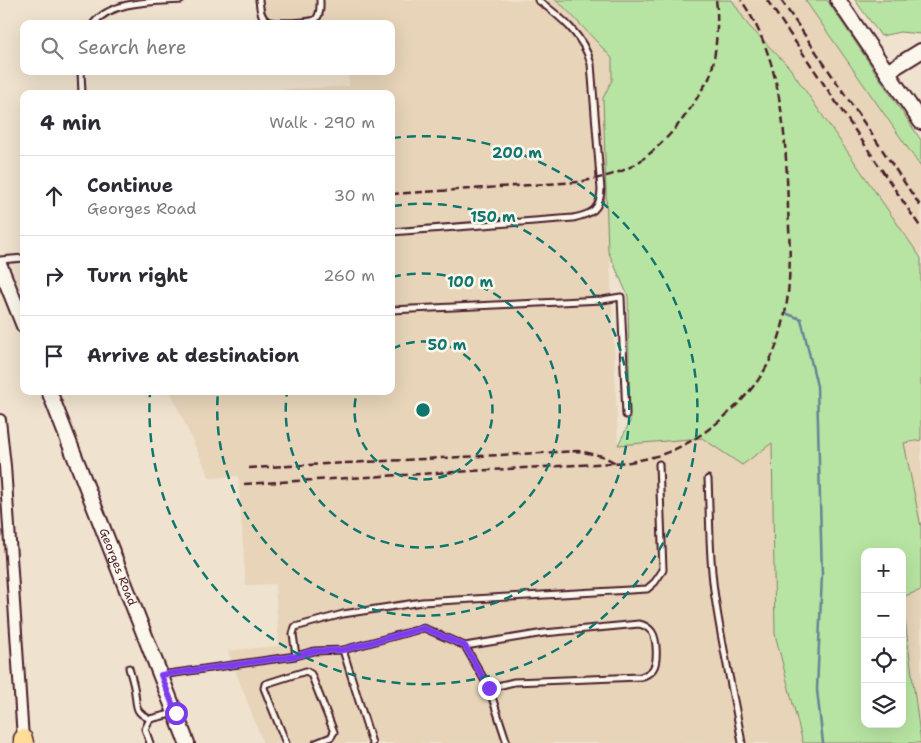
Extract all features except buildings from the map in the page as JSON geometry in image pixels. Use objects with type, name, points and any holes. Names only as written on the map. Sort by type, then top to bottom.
[{"type":"street","points":[[838,0],[921,122]]},
{"type":"street","points":[[887,72],[921,51]]},
{"type":"street","points":[[0,266],[20,316]]},
{"type":"street","name":"Georges Road","points":[[51,395],[187,743]]},
{"type":"street","points":[[0,420],[5,466],[23,742]]},
{"type":"lane","points":[[96,20],[101,14],[113,8],[149,2],[181,0]]},
{"type":"lane","points":[[259,0],[262,16],[265,20]]},
{"type":"lane","points":[[314,20],[320,13],[320,0]]},
{"type":"lane","points":[[395,232],[573,218],[593,212],[598,205],[601,190],[591,64],[588,53],[571,29],[538,0]]},
{"type":"lane","points":[[81,75],[82,90]]},
{"type":"lane","points":[[0,260],[20,258]]},
{"type":"lane","points":[[395,310],[602,300],[621,297],[626,415]]},
{"type":"lane","points":[[296,656],[293,634],[295,627],[343,614],[422,602],[647,589],[655,582],[662,570],[659,464]]},
{"type":"lane","points":[[708,479],[716,603],[742,743]]},
{"type":"lane","points":[[161,675],[296,656],[314,651],[343,650],[424,628],[465,646],[544,633],[638,624],[644,625],[651,631],[654,637],[656,661],[654,668],[640,678],[514,682],[489,688]]},
{"type":"lane","points":[[465,646],[489,688],[507,743]]},
{"type":"lane","points":[[343,650],[372,743]]},
{"type":"lane","points":[[129,668],[135,692],[136,707],[141,714],[150,719],[176,713]]},
{"type":"lane","points":[[286,743],[264,688],[265,684],[306,671],[311,674],[334,732],[331,736],[316,743]]},
{"type":"lane","points":[[150,719],[146,729],[150,743]]},
{"type":"shaded area","points":[[259,0],[555,0],[564,7],[612,58],[612,80],[603,98],[618,444],[702,438],[742,465],[772,443],[775,634],[803,743],[263,743],[228,651],[279,646],[275,584],[246,585],[238,476],[210,478],[172,395],[395,395],[395,90],[272,90],[349,86],[348,75],[395,75],[395,20],[260,20]]},
{"type":"shaded area","points":[[732,0],[805,0],[921,167],[921,258],[789,67],[748,25]]},
{"type":"shaded area","points":[[921,440],[921,527],[904,443]]},
{"type":"shaded area","points":[[921,590],[921,734],[906,626],[906,596]]},
{"type":"green space","points":[[555,0],[732,0],[748,25],[789,67],[921,258],[921,440],[904,443],[921,527],[921,590],[906,596],[906,548],[861,548],[861,728],[906,728],[906,628],[921,743],[803,743],[775,634],[772,443],[742,465],[702,438],[618,445],[630,422],[628,296],[608,251],[603,98],[612,80],[612,58],[564,7]]},
{"type":"green space","points":[[805,0],[827,0],[921,140],[921,167]]},
{"type":"green space","points":[[855,0],[921,0],[921,34],[900,32],[881,36]]},
{"type":"waterway","points":[[785,313],[801,319],[817,386],[822,575],[817,690],[823,743]]},
{"type":"railway","points":[[395,194],[579,182],[610,175],[640,161],[657,147],[688,112],[709,78],[714,59],[716,38],[716,0]]},
{"type":"railway","points":[[244,484],[630,462],[676,449],[707,431],[736,406],[759,378],[776,346],[786,307],[790,267],[786,154],[780,100],[766,48],[755,23],[741,0]]},
{"type":"railway","points":[[767,0],[921,228]]},
{"type":"railway","points":[[781,0],[921,207]]},
{"type":"railway","points":[[249,468],[578,451],[602,456],[616,463]]},
{"type":"route","points":[[176,713],[161,675],[296,656],[314,651],[343,650],[424,628],[465,646],[489,688]]}]
